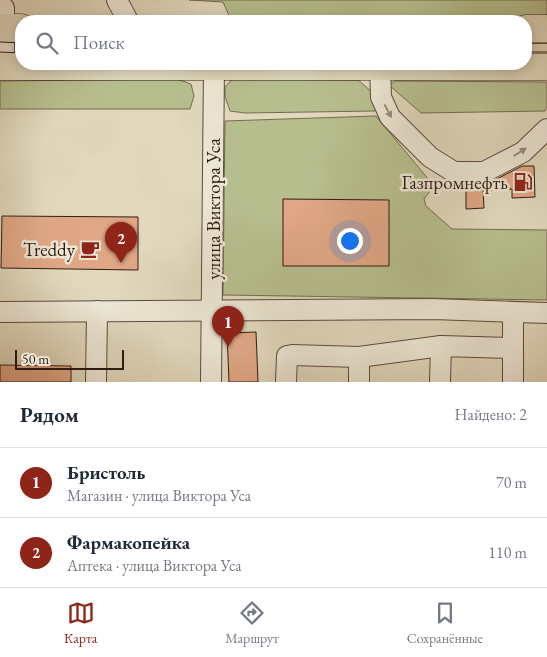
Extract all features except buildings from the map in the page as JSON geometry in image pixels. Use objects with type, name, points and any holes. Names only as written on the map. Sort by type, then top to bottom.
[{"type":"highway","points":[[532,29],[547,29]]},
{"type":"highway","points":[[2,66],[15,66]]},
{"type":"highway","points":[[532,66],[547,66]]},
{"type":"street","points":[[117,0],[125,15]]},
{"type":"street","points":[[2,66],[7,23]]},
{"type":"street","name":"улица Виктора Уса","points":[[211,382],[214,70]]},
{"type":"street","points":[[380,70],[381,97],[390,117],[430,157],[454,172],[484,172],[523,152],[547,129]]},
{"type":"street","points":[[0,312],[433,310],[547,313]]},
{"type":"street","points":[[96,382],[98,311]]},
{"type":"street","points":[[513,312],[513,382]]},
{"type":"street","points":[[286,382],[288,356],[292,355],[359,357],[441,346],[513,348]]},
{"type":"street","points":[[440,382],[441,346]]},
{"type":"street","points":[[359,357],[359,382]]},
{"type":"green space","points":[[189,0],[547,0],[547,18],[532,18],[532,15],[229,15],[223,2]]},
{"type":"green space","points":[[177,79],[191,84],[194,96],[190,109],[0,109],[0,81]]},
{"type":"green space","points":[[232,79],[358,80],[372,92],[378,101],[375,111],[245,113],[230,111],[225,96],[225,87]]},
{"type":"green space","points":[[395,81],[547,82],[547,107],[545,111],[421,113],[389,85]]},
{"type":"green space","points":[[376,116],[434,186],[424,199],[426,206],[452,229],[547,230],[547,300],[223,295],[225,121]]},
{"type":"tram line","points":[[0,42],[15,43]]},
{"type":"tram line","points":[[532,43],[547,43]]},
{"type":"tram line","points":[[0,52],[15,53]]},
{"type":"tram line","points":[[532,53],[547,53]]},
{"type":"place","name":"Газпромнефть","points":[[523,182]]},
{"type":"place","name":"Treddy","points":[[90,249]]},
{"type":"place","name":"Фармакопейка","points":[[121,263]]},
{"type":"place","name":"Бристоль","points":[[228,347]]}]
